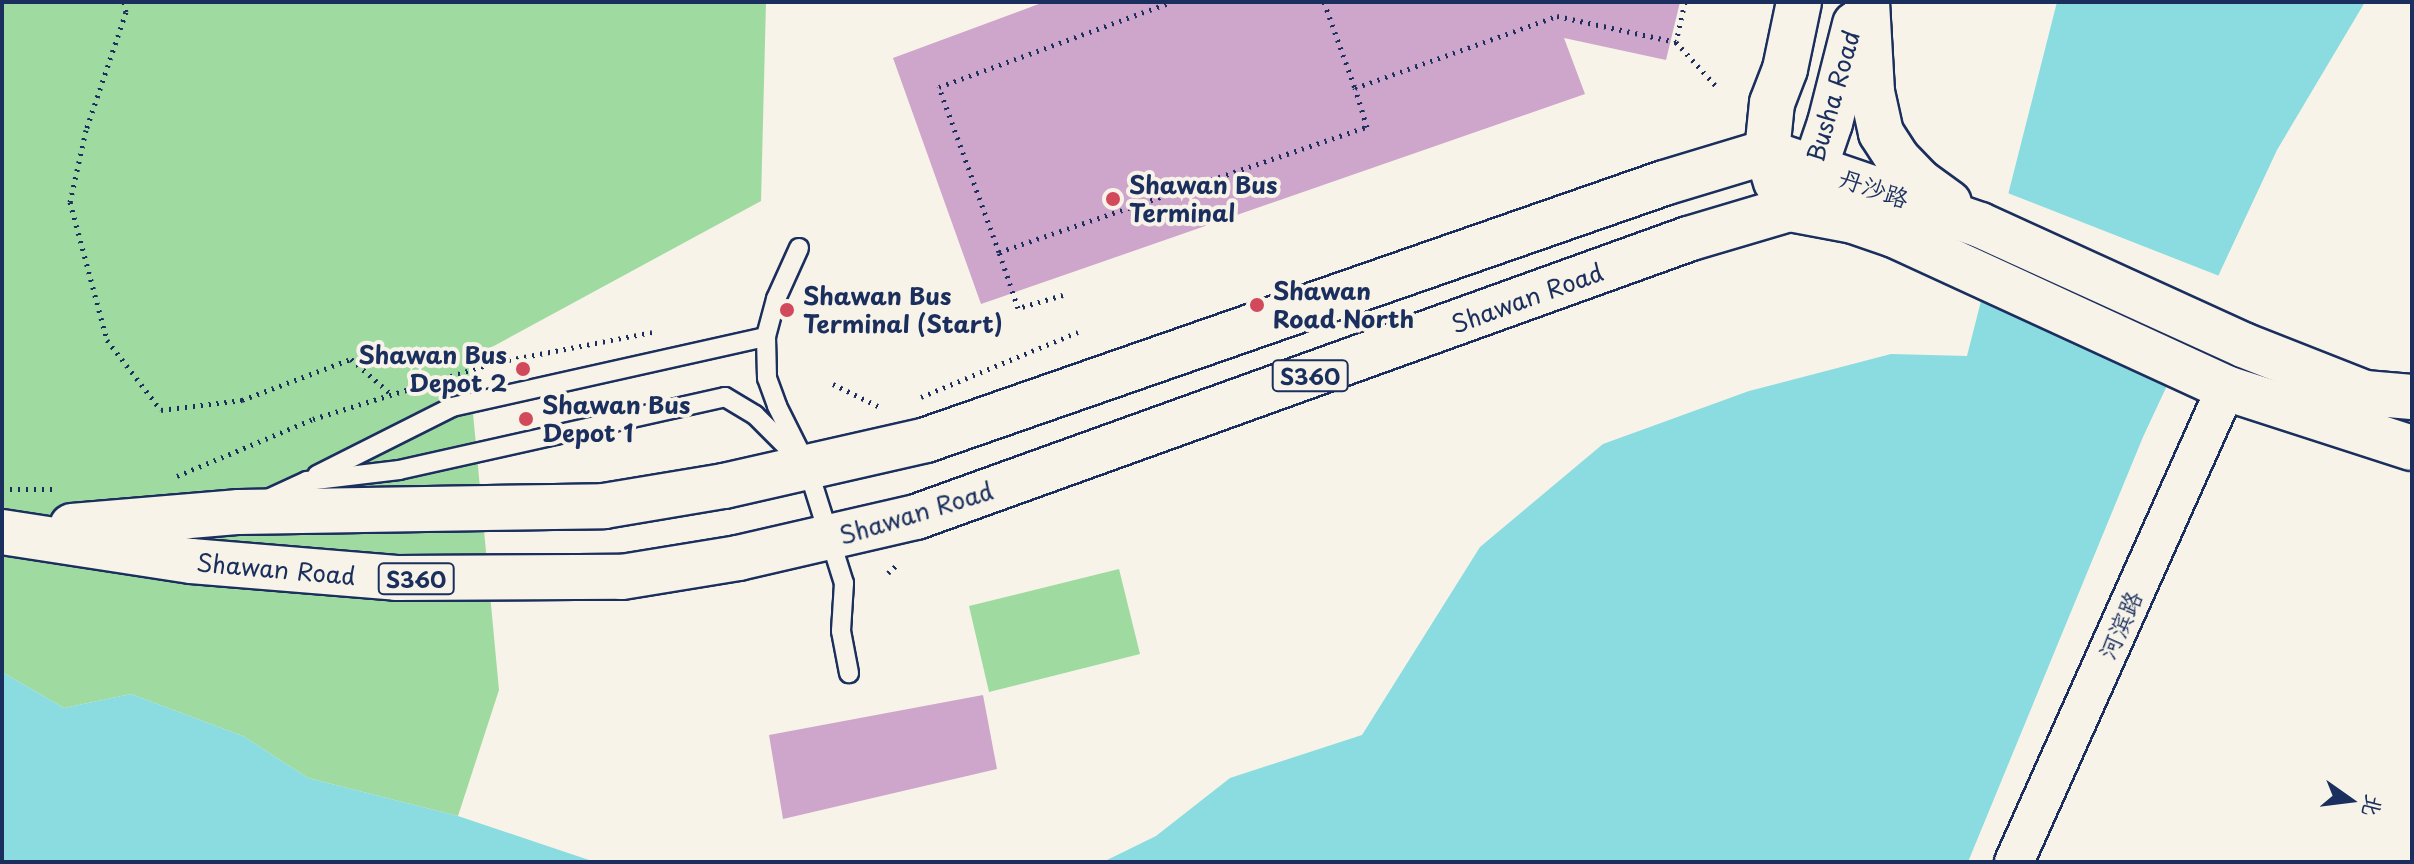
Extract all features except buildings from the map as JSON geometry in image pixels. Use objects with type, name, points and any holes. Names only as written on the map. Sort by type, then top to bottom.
[{"type":"main road","name":"Busha Road","points":[[1789,209],[1767,152],[1772,103],[1785,69],[1799,2]]},
{"type":"main road","name":"Busha Road","points":[[1789,209],[1815,167],[1830,123],[1860,2]]},
{"type":"main road","points":[[1867,2],[1872,92],[1881,133],[1897,158],[1919,181],[1980,225],[2243,345],[2365,393],[2412,397]]},
{"type":"main road","name":"丹沙路","points":[[1767,152],[1980,225]]},
{"type":"main road","name":"Shawan Road","points":[[2,532],[239,512],[604,506],[724,486],[926,440],[1664,183],[1767,152]]},
{"type":"main road","name":"丹沙路","points":[[1789,209],[1853,221],[1962,264],[2226,388],[2412,448]]},
{"type":"main road","name":"Shawan Road","points":[[2,532],[218,565],[396,578],[622,577],[829,539],[916,517],[1688,239],[1789,209]]},
{"type":"main road","points":[[396,578],[398,511]]},
{"type":"street","name":"河滨路","points":[[2014,862],[2226,388]]},
{"type":"lane","points":[[799,248],[776,299],[766,337],[767,378],[777,406],[807,466],[844,583],[841,631],[849,673]]},
{"type":"lane","points":[[239,512],[452,407],[766,337]]},
{"type":"lane","points":[[307,481],[399,470],[725,397],[755,415],[807,466]]},
{"type":"path","points":[[124,2],[126,12],[86,130],[70,202],[107,340],[161,410],[242,400],[351,359],[392,395]]},
{"type":"path","points":[[1063,295],[1018,308],[939,87],[1171,2]]},
{"type":"path","points":[[999,252],[1367,127],[1324,2]]},
{"type":"path","points":[[1676,42],[1685,2]]},
{"type":"path","points":[[1355,88],[1557,16],[1676,42],[1717,87]]},
{"type":"path","points":[[172,478],[263,438],[493,363],[656,331]]},
{"type":"path","points":[[916,398],[1078,332]]},
{"type":"path","points":[[833,384],[887,411]]},
{"type":"path","points":[[2,489],[61,489]]},
{"type":"green space","points":[[2,2],[766,2],[761,201],[468,360],[499,690],[458,816],[308,778],[243,736],[131,694],[64,708],[2,672]]},
{"type":"green space","points":[[1119,569],[1140,654],[989,692],[969,606]]},
{"type":"water","points":[[2057,2],[2365,2],[2277,150],[2143,437],[1968,862],[1103,862],[1156,836],[1230,778],[1362,735],[1480,547],[1603,444],[1749,391],[1891,354],[1967,356]]},
{"type":"water","points":[[2,672],[64,708],[131,694],[243,736],[308,778],[458,816],[595,862],[2,862]]},
{"type":"pier","points":[[2005,192],[2222,277],[2176,377],[1979,293]]},
{"type":"place","name":"Shawan Bus Terminal","points":[[1113,199]]},
{"type":"place","name":"Shawan Road North","points":[[1257,305]]},
{"type":"place","name":"Shawan Bus Terminal (Start)","points":[[787,310]]},
{"type":"place","name":"Shawan Bus Depot 2","points":[[523,369]]},
{"type":"place","name":"Shawan Bus Depot 1","points":[[526,419]]}]
